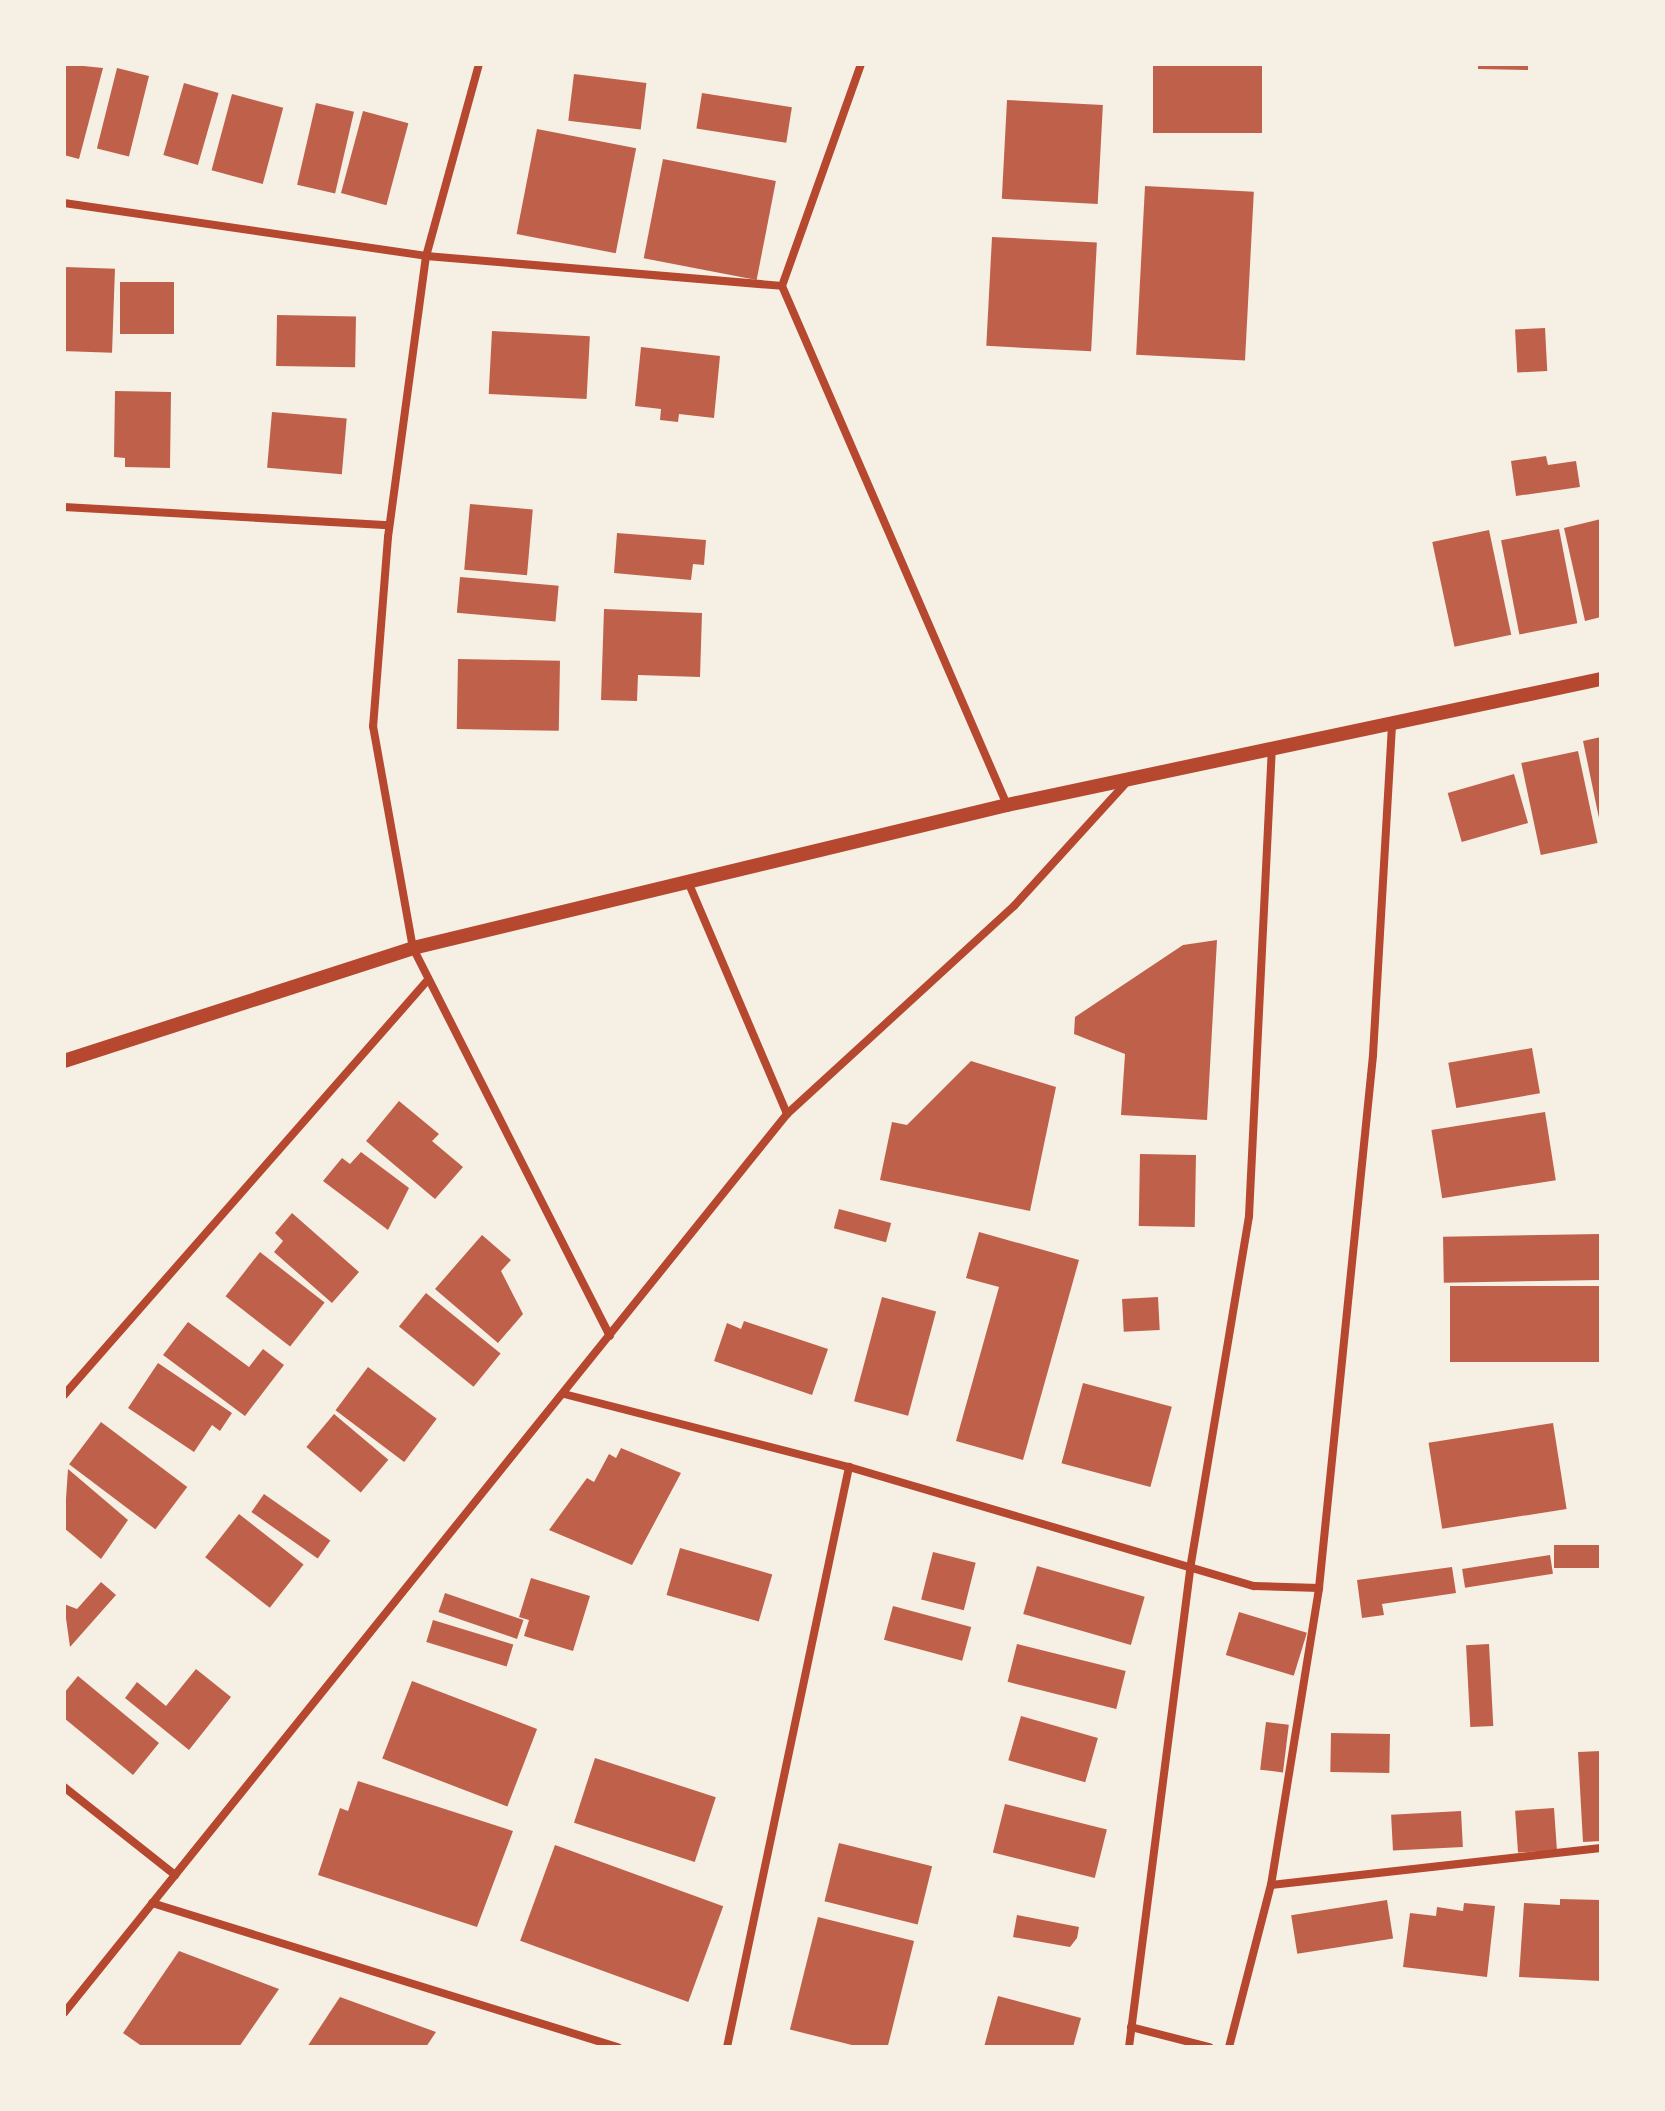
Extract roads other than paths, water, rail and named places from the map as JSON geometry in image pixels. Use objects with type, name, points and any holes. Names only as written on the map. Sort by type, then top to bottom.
[{"type":"street","points":[[479,64],[426,256],[389,525],[373,726],[413,948],[427,981],[610,1336]]},
{"type":"street","points":[[861,64],[782,286],[1007,805]]},
{"type":"street","points":[[64,203],[426,256],[782,286]]},
{"type":"street","points":[[64,507],[389,525]]},
{"type":"street","points":[[64,1061],[413,948],[1007,805],[1126,783],[1601,679]]},
{"type":"street","points":[[1229,2047],[1271,1885],[1319,1588],[1373,1055],[1392,724]]},
{"type":"street","points":[[1129,2047],[1190,1569],[1249,1216],[1272,750]]},
{"type":"street","points":[[64,2013],[787,1114],[1014,906],[1126,783]]},
{"type":"street","points":[[689,884],[787,1114]]},
{"type":"street","points":[[64,1395],[427,981]]},
{"type":"street","points":[[564,1394],[849,1467],[1254,1586],[1319,1588]]},
{"type":"street","points":[[727,2047],[849,1467]]},
{"type":"street","points":[[64,1787],[175,1875]]},
{"type":"street","points":[[1271,1885],[1601,1848]]},
{"type":"street","points":[[152,1903],[618,2047]]},
{"type":"street","points":[[1131,2027],[1209,2047]]}]
